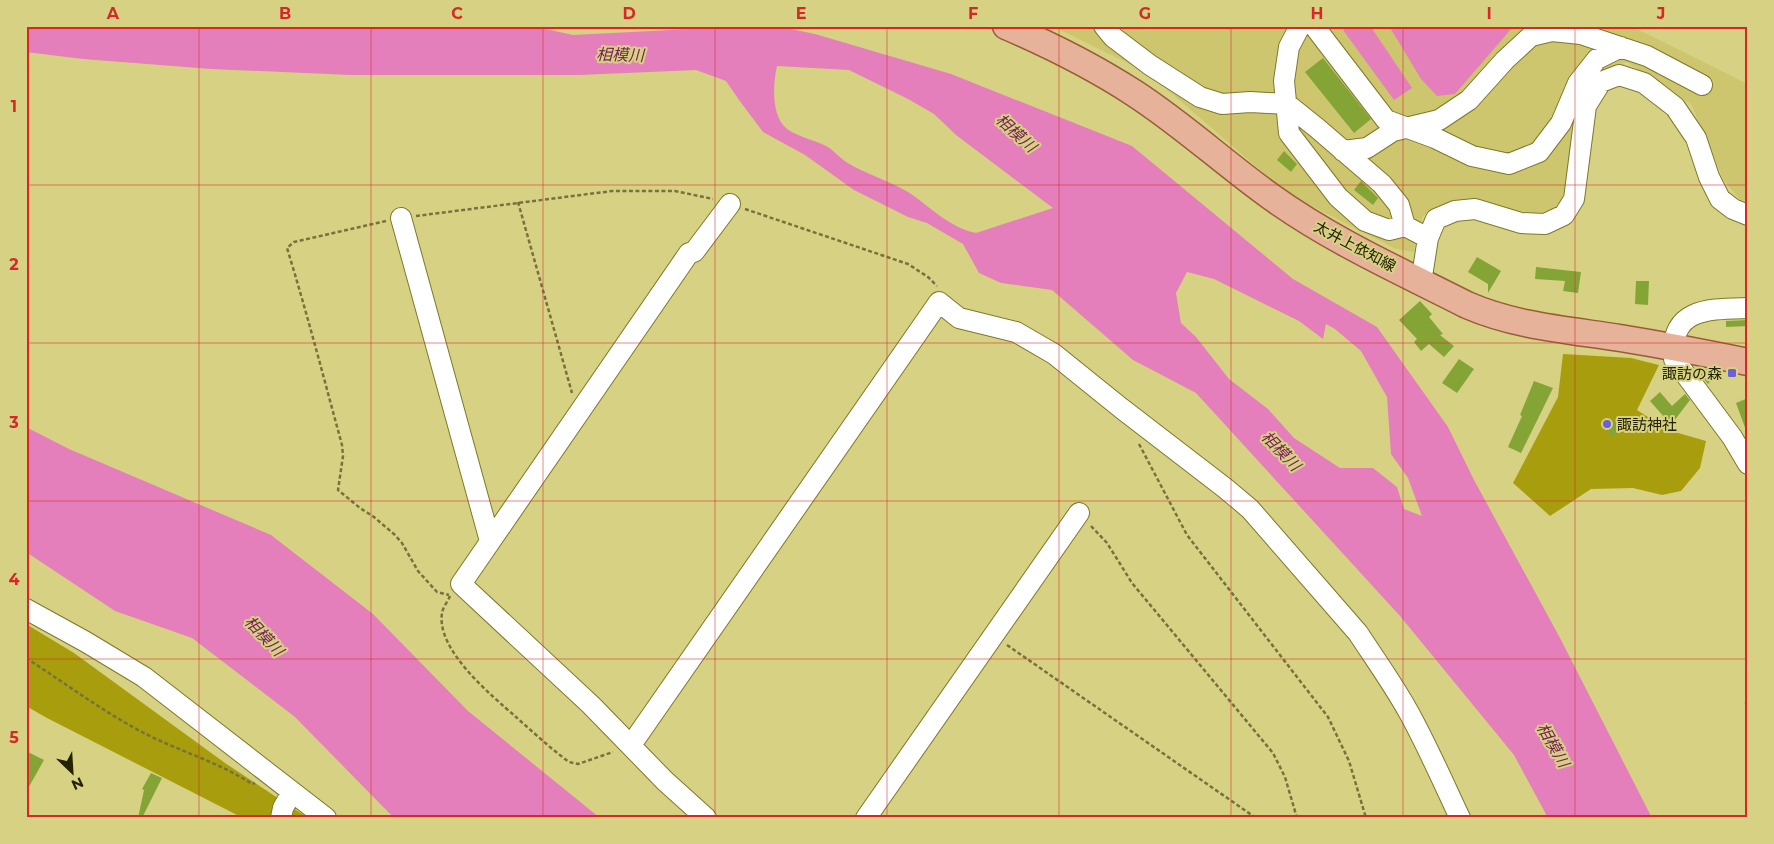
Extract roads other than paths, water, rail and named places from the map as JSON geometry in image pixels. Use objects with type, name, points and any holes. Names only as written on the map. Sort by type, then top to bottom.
[{"type":"main road","name":"太井上依知線","points":[[1006,26],[1086,64],[1135,94],[1179,125],[1271,197],[1343,242],[1487,314],[1515,322],[1673,346],[1748,362]]},
{"type":"street","points":[[1104,26],[1113,36],[1150,65],[1200,97],[1222,104],[1250,102],[1287,104],[1382,184],[1400,206],[1405,226]]},
{"type":"street","points":[[1300,26],[1290,47],[1284,81],[1288,133],[1338,197],[1365,221],[1389,230],[1405,226],[1428,238]]},
{"type":"street","points":[[1314,26],[1386,120],[1435,138],[1472,156],[1509,164],[1539,152],[1561,123],[1578,83],[1598,59],[1621,47]]},
{"type":"street","points":[[1343,151],[1368,148],[1392,131],[1439,120],[1470,100],[1505,60],[1531,36],[1552,30],[1581,34],[1646,56],[1702,85]]},
{"type":"street","points":[[1418,280],[1424,270],[1428,238],[1436,219],[1455,211],[1475,209],[1521,223],[1545,224],[1564,215],[1574,199],[1586,106],[1601,82],[1619,75],[1644,83],[1674,107],[1696,138],[1709,177],[1720,200],[1733,209],[1748,215]]},
{"type":"street","points":[[706,818],[665,781],[591,705],[456,590],[689,253],[694,252],[730,204]]},
{"type":"street","points":[[400,218],[490,541]]},
{"type":"street","points":[[630,745],[939,302],[959,318],[1016,332],[1054,354],[1250,509],[1358,633],[1407,710],[1460,818]]},
{"type":"street","points":[[1748,308],[1706,310],[1688,317],[1678,328],[1673,346],[1674,358],[1732,437],[1748,464]]},
{"type":"street","points":[[866,818],[1079,513]]},
{"type":"street","points":[[26,609],[144,677],[326,818]]},
{"type":"street","points":[[281,818],[283,808],[292,792]]},
{"type":"water","name":"相模川","points":[[26,26],[532,26],[573,35],[776,26],[815,34],[951,74],[1132,146],[1293,279],[1377,327],[1448,427],[1474,480],[1560,638],[1652,818],[1548,818],[1514,755],[1400,616],[1196,393],[1133,360],[1052,290],[1001,283],[979,273],[963,244],[927,223],[908,217],[854,190],[805,155],[763,132],[726,81],[696,70],[580,75],[350,75],[211,69],[83,59],[26,52]],"holes":[[[777,66],[849,70],[908,99],[934,114],[956,135],[1053,208],[976,233],[957,226],[908,192],[853,166],[828,147],[786,128],[778,115],[774,99]],[[1187,272],[1214,279],[1299,321],[1323,339],[1326,324],[1335,329],[1361,351],[1387,397],[1391,454],[1408,478],[1422,516],[1404,509],[1397,487],[1373,468],[1340,468],[1294,438],[1268,409],[1229,379],[1196,337],[1181,323],[1176,293]]]},
{"type":"water","points":[[1349,26],[1371,27],[1412,88],[1394,100],[1343,30]]},
{"type":"water","points":[[1389,26],[1511,26],[1512,28],[1455,94],[1437,96],[1421,79]]},
{"type":"water","name":"相模川","points":[[26,427],[69,449],[271,535],[373,614],[468,711],[600,818],[394,818],[295,717],[192,638],[115,611],[26,552]]},
{"type":"place","name":"諏訪の森","points":[[1732,373]]},
{"type":"place","name":"諏訪神社","points":[[1607,424]]}]
